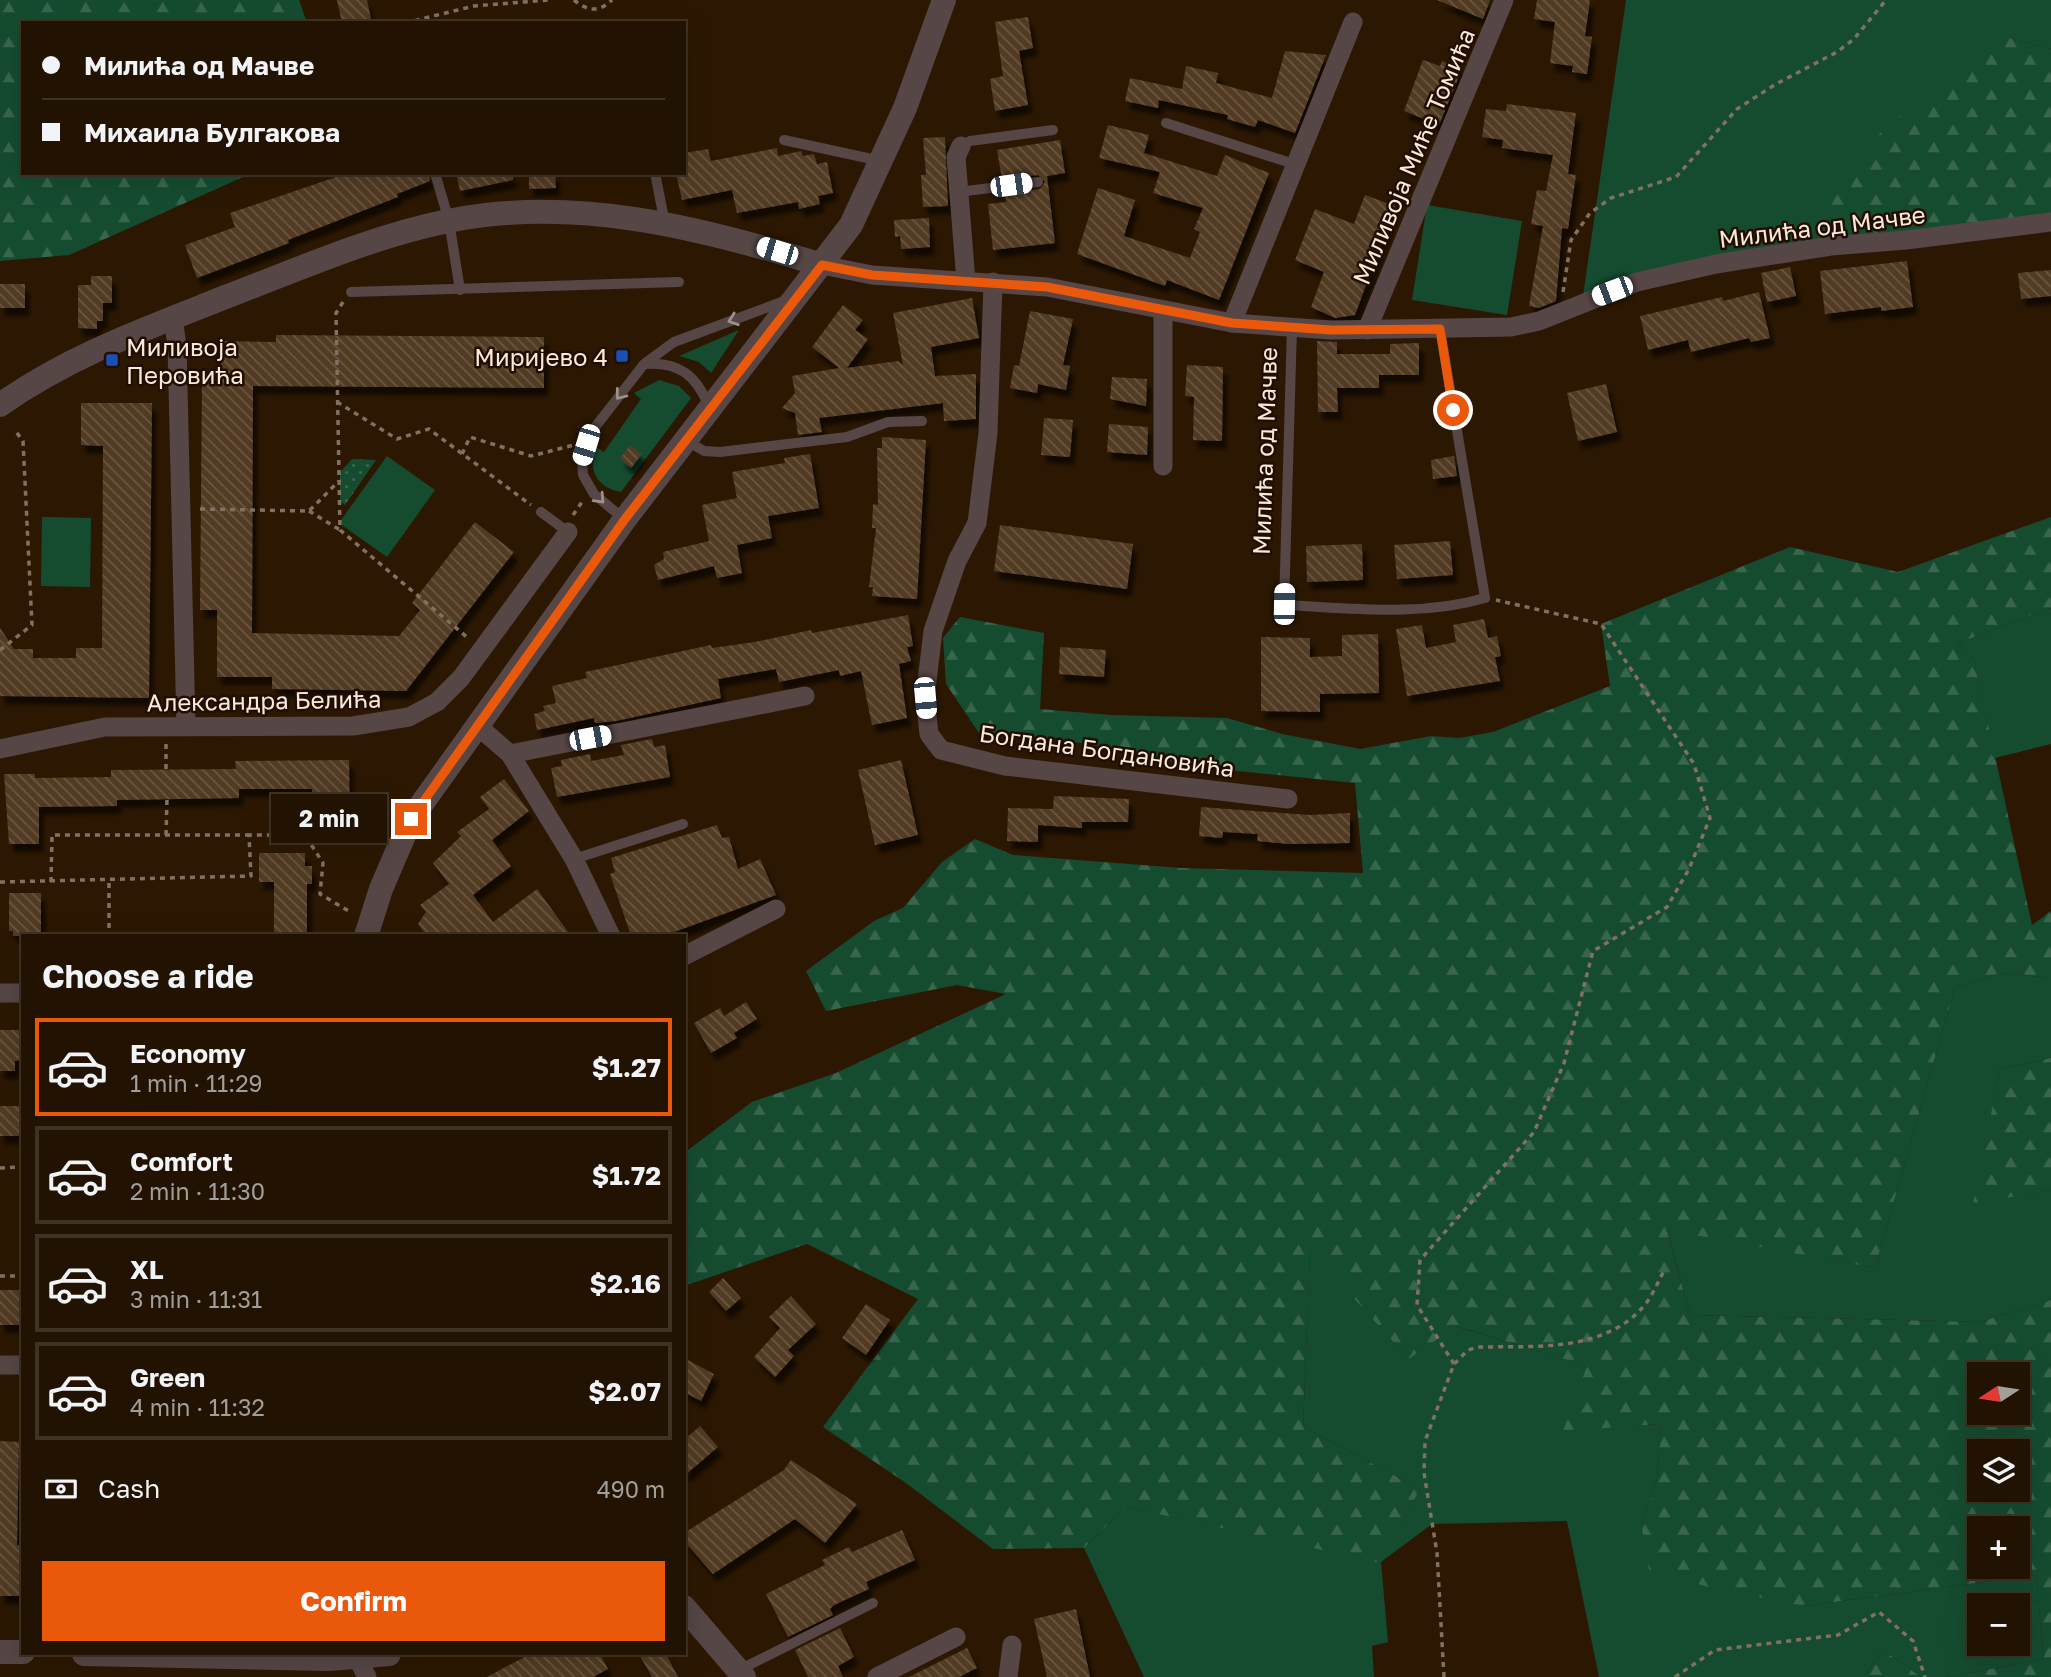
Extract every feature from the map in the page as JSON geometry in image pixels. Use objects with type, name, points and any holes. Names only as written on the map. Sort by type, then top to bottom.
[{"type":"street","points":[[368,930],[381,889],[411,819],[625,519],[851,225],[905,108],[944,0]]},
{"type":"street","name":"Миливоја Миће Томића","points":[[1367,330],[1504,0]]},
{"type":"street","points":[[1232,323],[1353,22]]},
{"type":"street","points":[[961,146],[956,157],[966,281]]},
{"type":"street","points":[[0,405],[59,366],[173,319],[337,254],[449,221],[514,213],[576,212],[665,225],[754,244],[822,265]]},
{"type":"street","name":"Милића од Мачве","points":[[822,265],[872,275],[1047,287],[1232,323],[1367,330],[1511,327],[1561,312],[1637,282],[1716,264],[1831,246],[1906,240],[2051,222]]},
{"type":"street","name":"Богдана Богдановића","points":[[993,282],[988,433],[977,523],[957,561],[933,631],[925,698],[929,734],[941,750],[1005,765],[1288,799]]},
{"type":"street","points":[[1163,311],[1163,466]]},
{"type":"street","points":[[173,319],[177,345],[187,726]]},
{"type":"street","name":"Александра Белића","points":[[0,750],[105,727],[353,726],[392,722],[437,702],[483,651],[568,532]]},
{"type":"street","points":[[510,754],[805,696]]},
{"type":"street","points":[[479,727],[510,754],[574,859],[610,934]]},
{"type":"street","points":[[686,955],[776,908]]},
{"type":"street","points":[[0,993],[21,993]]},
{"type":"street","points":[[0,1364],[21,1365]]},
{"type":"street","points":[[686,1608],[741,1673]]},
{"type":"street","points":[[877,1677],[956,1637]]},
{"type":"street","points":[[1008,1677],[1012,1645]]},
{"type":"street","points":[[0,1652],[21,1653]]},
{"type":"street","points":[[105,1655],[362,1667],[387,1655]]},
{"type":"lane","points":[[1166,123],[1294,164]]},
{"type":"lane","points":[[961,146],[970,141],[1053,130]]},
{"type":"lane","points":[[784,141],[882,161]]},
{"type":"lane","points":[[436,175],[449,221],[460,290]]},
{"type":"lane","points":[[655,175],[665,225]]},
{"type":"lane","points":[[958,192],[1038,181]]},
{"type":"lane","points":[[351,292],[679,282]]},
{"type":"lane","points":[[625,519],[594,494],[583,475],[582,460],[596,426],[644,364],[674,341],[797,296]]},
{"type":"lane","name":"Милића од Мачве","points":[[1292,327],[1284,604],[1430,609],[1485,598]]},
{"type":"lane","points":[[1440,329],[1485,598]]},
{"type":"lane","points":[[644,364],[662,363],[684,370],[699,384],[710,408]]},
{"type":"lane","points":[[687,441],[704,451],[720,452],[847,437],[888,422],[922,421]]},
{"type":"lane","points":[[541,512],[568,532]]},
{"type":"lane","points":[[574,859],[683,824]]},
{"type":"lane","points":[[741,1673],[873,1602]]},
{"type":"path","points":[[413,21],[474,6],[548,0]]},
{"type":"path","points":[[574,0],[585,9],[596,10],[612,0]]},
{"type":"path","points":[[1561,312],[1566,260],[1571,240],[1581,221],[1612,198],[1676,177],[1737,109],[1776,84],[1837,52],[1854,39],[1886,0]]},
{"type":"path","points":[[335,313],[340,530]]},
{"type":"path","points":[[337,402],[397,439],[429,429],[541,512]]},
{"type":"path","points":[[0,650],[32,625],[23,441],[14,429]]},
{"type":"path","points":[[462,454],[470,437],[531,456],[577,444]]},
{"type":"path","points":[[309,511],[339,481]]},
{"type":"path","points":[[181,509],[309,511],[340,530],[483,651]]},
{"type":"path","points":[[1454,1364],[1417,1306],[1420,1260],[1534,1132],[1564,1063],[1592,951],[1667,907],[1689,869],[1710,818],[1694,764],[1601,624],[1485,598]]},
{"type":"path","points":[[166,726],[166,769]]},
{"type":"path","points":[[166,835],[167,799]]},
{"type":"path","points":[[51,882],[52,835],[306,835],[323,863],[320,894],[368,930]]},
{"type":"path","points":[[0,882],[251,876],[249,835]]},
{"type":"path","points":[[109,881],[109,928]]},
{"type":"path","points":[[0,1168],[21,1167]]},
{"type":"path","points":[[1444,1677],[1437,1553],[1424,1473],[1425,1441],[1454,1364],[1468,1350],[1478,1347],[1545,1346],[1608,1333],[1647,1302],[1665,1269]]},
{"type":"path","points":[[0,1276],[21,1276]]},
{"type":"path","points":[[1675,1677],[1715,1650],[1838,1635],[1879,1612],[1913,1642],[1925,1677]]},
{"type":"green space","points":[[0,0],[299,0],[306,21],[21,21],[21,175],[248,175],[69,255],[0,261]]},
{"type":"green space","points":[[1626,0],[2051,0],[2051,49],[2010,38],[1831,246],[1582,303]]},
{"type":"green space","points":[[2010,38],[2051,49],[2051,220],[1831,246],[1830,185],[1884,129],[1970,63]]},
{"type":"green space","points":[[1427,205],[1522,221],[1507,315],[1412,300]]},
{"type":"green space","points":[[739,330],[711,373],[699,362],[679,356]]},
{"type":"green space","points":[[659,380],[679,386],[691,398],[621,492],[613,490],[596,476],[593,463],[596,447],[604,452],[641,399],[634,393]]},
{"type":"green space","points":[[387,456],[435,490],[387,557],[339,523]]},
{"type":"green space","points":[[352,459],[376,460],[345,505],[340,501],[340,472]]},
{"type":"green space","points":[[42,517],[91,518],[90,587],[41,586]]},
{"type":"green space","points":[[2051,517],[2051,608],[1958,643],[1974,660],[2032,925],[2051,911],[2051,978],[2000,973],[1955,987],[1875,1268],[1667,1230],[1690,1315],[1980,1322],[2051,1300],[2051,1677],[1947,1677],[2044,1659],[2036,1575],[2030,1576],[2030,1516],[1967,1516],[1967,1579],[2006,1579],[1805,1606],[1716,1589],[1649,1570],[1641,1524],[1657,1479],[1661,1424],[1563,1431],[1587,1366],[1456,1326],[1409,1359],[1310,1250],[1303,1427],[1420,1489],[1381,1563],[1126,1507],[1084,1548],[993,1549],[906,1483],[823,1427],[918,1299],[807,1244],[686,1285],[686,1152],[752,1102],[836,1073],[1006,994],[957,985],[826,1011],[806,971],[874,921],[903,908],[942,862],[975,839],[1013,855],[1181,868],[1363,873],[1355,783],[1198,767],[1056,738],[979,733],[946,684],[943,638],[960,617],[1044,633],[1040,709],[1111,715],[1227,718],[1282,734],[1360,749],[1431,736],[1459,738],[1493,732],[1610,686],[1601,624],[1790,547],[1898,572]]},
{"type":"green space","points":[[2051,608],[2051,744],[1995,758],[1974,660],[1958,643]]},
{"type":"green space","points":[[2000,973],[2051,978],[2051,1058],[2000,1069],[1974,1203],[2051,1190],[2051,1300],[1980,1322],[1690,1315],[1667,1229],[1875,1268],[1955,987]]},
{"type":"green space","points":[[2051,1058],[2051,1190],[1973,1204],[2000,1069]]},
{"type":"green space","points":[[1310,1249],[1409,1359],[1455,1326],[1588,1366],[1564,1430],[1661,1424],[1657,1479],[1641,1524],[1805,1606],[2006,1579],[2030,1579],[2030,1576],[2036,1575],[2044,1659],[1947,1677],[1921,1677],[1882,1649],[1865,1677],[1599,1677],[1567,1521],[1432,1524],[1381,1562],[1420,1489],[1303,1427]]},
{"type":"green space","points":[[1126,1507],[1381,1562],[1388,1642],[1372,1646],[1374,1677],[1144,1677],[1084,1548]]},
{"type":"green space","points":[[1882,1649],[1921,1677],[1865,1677]]},
{"type":"building","points":[[337,0],[367,0],[371,19],[342,21]]},
{"type":"building","points":[[1437,0],[1490,0],[1483,19]]},
{"type":"building","points":[[1537,0],[1590,0],[1585,36],[1592,37],[1587,74],[1572,72],[1573,66],[1550,63],[1555,22],[1534,19]]},
{"type":"building","points":[[1028,17],[1033,48],[1019,51],[1028,105],[995,111],[990,79],[1003,76],[995,22]]},
{"type":"building","points":[[1285,51],[1326,55],[1295,133],[1258,120],[1255,127],[1227,119],[1228,115],[1159,100],[1158,108],[1125,101],[1130,78],[1182,89],[1186,66],[1218,73],[1216,83],[1272,98]]},
{"type":"building","points":[[1423,60],[1440,66],[1442,61],[1462,69],[1439,125],[1404,111]]},
{"type":"building","points":[[1507,104],[1576,113],[1568,174],[1576,175],[1568,229],[1562,228],[1556,301],[1539,308],[1529,306],[1543,226],[1531,224],[1537,190],[1546,191],[1553,155],[1502,148],[1503,140],[1482,137],[1486,109],[1506,111]]},
{"type":"building","points":[[1108,125],[1149,135],[1144,153],[1217,176],[1225,155],[1269,173],[1219,300],[1167,280],[1165,286],[1077,254],[1098,188],[1135,200],[1124,236],[1190,258],[1200,232],[1194,229],[1203,208],[1153,193],[1160,172],[1099,158]]},
{"type":"building","points":[[945,137],[948,206],[923,207],[921,175],[926,175],[923,138]]},
{"type":"building","points":[[1060,140],[1065,173],[1047,176],[1055,243],[993,250],[988,204],[1006,202],[1005,194],[1040,189],[1045,182],[1038,175],[1002,179],[997,150]]},
{"type":"building","points":[[777,148],[778,156],[801,151],[803,156],[814,154],[817,164],[827,162],[833,193],[818,196],[820,204],[799,209],[798,202],[737,213],[732,190],[682,200],[676,175],[686,175],[686,153],[708,149],[711,161]]},
{"type":"building","points":[[342,175],[428,175],[430,181],[397,194],[398,197],[288,240],[289,243],[197,278],[185,245],[235,227],[230,213]]},
{"type":"building","points":[[456,175],[513,175],[513,180],[460,191]]},
{"type":"building","points":[[529,175],[555,175],[556,188],[529,189]]},
{"type":"building","points":[[1365,195],[1395,206],[1355,315],[1335,318],[1311,307],[1324,272],[1295,260],[1315,209],[1354,224]]},
{"type":"building","points":[[929,218],[930,247],[901,249],[900,236],[895,237],[894,220]]},
{"type":"building","points":[[1907,261],[1913,307],[1881,311],[1881,307],[1825,314],[1820,271]]},
{"type":"building","points":[[1790,267],[1796,296],[1767,302],[1761,273]]},
{"type":"building","points":[[2051,270],[2051,296],[2021,299],[2018,273]]},
{"type":"building","points":[[91,276],[112,276],[112,303],[103,303],[103,321],[97,321],[97,329],[78,328],[78,285],[91,285]]},
{"type":"building","points":[[0,284],[25,284],[25,308],[0,308]]},
{"type":"building","points":[[1759,292],[1770,338],[1751,342],[1749,338],[1691,352],[1688,340],[1648,350],[1640,316],[1722,297],[1723,301]]},
{"type":"building","points":[[972,298],[979,338],[931,347],[935,376],[976,374],[976,419],[944,421],[943,403],[819,418],[822,432],[798,435],[795,413],[782,408],[795,393],[792,376],[839,368],[812,347],[843,305],[863,320],[855,330],[868,339],[847,368],[898,361],[903,365],[893,313]]},
{"type":"building","points":[[1030,311],[1073,319],[1063,365],[1070,366],[1066,390],[1038,384],[1037,393],[1010,388],[1014,365],[1019,366]]},
{"type":"building","points":[[276,335],[544,337],[544,388],[253,386],[252,633],[399,636],[420,610],[412,603],[475,522],[514,552],[406,691],[272,689],[272,677],[217,677],[217,610],[200,610],[202,381],[221,381],[221,341],[276,342]]},
{"type":"building","points":[[1317,341],[1337,342],[1337,354],[1390,354],[1390,344],[1419,343],[1419,375],[1379,375],[1379,388],[1337,388],[1338,412],[1318,412]]},
{"type":"building","points":[[1187,365],[1223,367],[1222,441],[1193,440],[1194,397],[1185,396]]},
{"type":"building","points":[[1112,377],[1147,379],[1146,406],[1110,399]]},
{"type":"building","points":[[1606,384],[1617,432],[1578,441],[1567,393]]},
{"type":"building","points":[[81,403],[152,403],[149,698],[0,696],[0,628],[14,649],[33,649],[33,658],[76,658],[76,648],[102,648],[103,446],[81,445]]},
{"type":"building","points":[[1044,418],[1073,420],[1070,457],[1041,455]]},
{"type":"building","points":[[1109,424],[1148,427],[1147,455],[1107,452]]},
{"type":"building","points":[[882,437],[926,440],[917,599],[872,596],[873,587],[869,587],[876,528],[872,528],[873,504],[878,505],[877,448],[882,448]]},
{"type":"building","points":[[630,445],[642,454],[631,468],[620,459]]},
{"type":"building","points":[[810,454],[819,508],[768,516],[772,538],[737,545],[742,573],[717,578],[714,566],[658,580],[654,565],[664,559],[663,552],[709,541],[702,505],[737,498],[732,472],[785,463],[784,458]]},
{"type":"building","points":[[1454,456],[1457,476],[1433,479],[1431,460]]},
{"type":"building","points":[[1000,525],[1133,544],[1127,589],[994,571]]},
{"type":"building","points":[[1450,541],[1453,575],[1397,579],[1394,545]]},
{"type":"building","points":[[1362,544],[1363,580],[1307,582],[1306,546]]},
{"type":"building","points":[[908,615],[913,646],[907,647],[911,661],[899,664],[907,718],[872,725],[861,671],[840,676],[839,670],[779,682],[776,669],[718,679],[721,698],[616,721],[595,723],[594,718],[537,730],[534,714],[545,711],[543,706],[556,703],[552,686],[587,678],[585,672],[711,645],[712,648],[755,642]]},
{"type":"building","points":[[1484,619],[1488,638],[1497,636],[1501,656],[1495,657],[1500,681],[1407,696],[1396,629],[1422,625],[1426,648],[1456,642],[1453,625]]},
{"type":"building","points":[[1378,634],[1379,693],[1320,694],[1320,712],[1261,711],[1261,637],[1310,638],[1310,657],[1342,656],[1342,635]]},
{"type":"building","points":[[1060,647],[1106,650],[1104,677],[1059,674]]},
{"type":"building","points":[[652,739],[654,747],[665,745],[670,777],[557,797],[551,768],[562,766],[561,760],[590,754],[591,761],[624,755],[621,745]]},
{"type":"building","points":[[349,760],[350,827],[312,827],[312,789],[239,789],[239,798],[117,800],[117,806],[39,807],[39,844],[9,844],[4,774],[35,774],[35,778],[111,777],[111,770],[236,769],[235,761]]},
{"type":"building","points":[[901,760],[918,835],[875,845],[858,770]]},
{"type":"building","points":[[504,779],[529,811],[492,840],[511,866],[473,895],[493,922],[537,889],[570,934],[426,934],[418,924],[426,912],[420,905],[449,884],[433,863],[461,836],[457,832],[489,809],[480,797]]},
{"type":"building","points":[[1054,796],[1129,799],[1128,822],[1082,822],[1082,828],[1038,825],[1038,842],[1007,841],[1008,808],[1053,809]]},
{"type":"building","points":[[1201,807],[1310,815],[1350,813],[1350,843],[1289,844],[1257,841],[1258,834],[1223,832],[1222,838],[1199,836]]},
{"type":"building","points":[[717,825],[722,838],[729,837],[738,869],[760,859],[776,895],[669,934],[630,934],[610,874],[615,872],[611,858]]},
{"type":"building","points":[[259,853],[305,853],[305,866],[312,866],[312,884],[307,884],[307,934],[274,934],[274,882],[259,882]]},
{"type":"building","points":[[9,893],[41,893],[41,934],[13,936],[13,931],[9,931]]},
{"type":"building","points":[[746,1002],[757,1019],[734,1033],[737,1038],[711,1053],[694,1023],[720,1008],[724,1016]]},
{"type":"building","points":[[0,1030],[21,1030],[21,1060],[15,1061],[15,1071],[0,1071]]},
{"type":"building","points":[[0,1106],[19,1106],[19,1136],[0,1136]]},
{"type":"building","points":[[723,1278],[741,1298],[726,1311],[709,1292]]},
{"type":"building","points":[[0,1290],[21,1290],[21,1325],[0,1325]]},
{"type":"building","points":[[791,1296],[816,1324],[788,1350],[794,1356],[775,1377],[754,1357],[780,1328],[769,1317]]},
{"type":"building","points":[[866,1304],[890,1320],[866,1355],[842,1338]]},
{"type":"building","points":[[686,1359],[714,1374],[701,1401],[686,1393]]},
{"type":"building","points":[[700,1426],[718,1447],[686,1474],[686,1438]]},
{"type":"building","points":[[0,1441],[19,1442],[17,1545],[21,1545],[21,1596],[0,1596]]},
{"type":"building","points":[[791,1460],[857,1504],[825,1543],[795,1519],[713,1574],[686,1543],[686,1532],[784,1470]]},
{"type":"building","points":[[902,1530],[915,1560],[866,1582],[869,1589],[834,1605],[830,1609],[833,1615],[788,1637],[766,1594],[825,1565],[822,1560],[849,1547],[852,1552]]},
{"type":"building","points":[[1076,1609],[1090,1677],[1047,1677],[1034,1619]]},
{"type":"building","points":[[840,1628],[854,1657],[838,1666],[843,1677],[808,1677],[795,1650]]},
{"type":"building","points":[[967,1648],[977,1668],[959,1677],[909,1677]]},
{"type":"building","points":[[528,1655],[601,1655],[608,1669],[593,1677],[487,1677]]},
{"type":"building","points":[[640,1655],[667,1655],[678,1677],[652,1677]]},
{"type":"place","name":"Миријево 4","points":[[622,356]]},
{"type":"place","name":"Миливоја Перовића","points":[[112,360]]},
{"type":"route","points":[[411,819],[625,519],[822,265],[872,275],[1047,287],[1232,323],[1331,330],[1440,329],[1453,410]]}]
